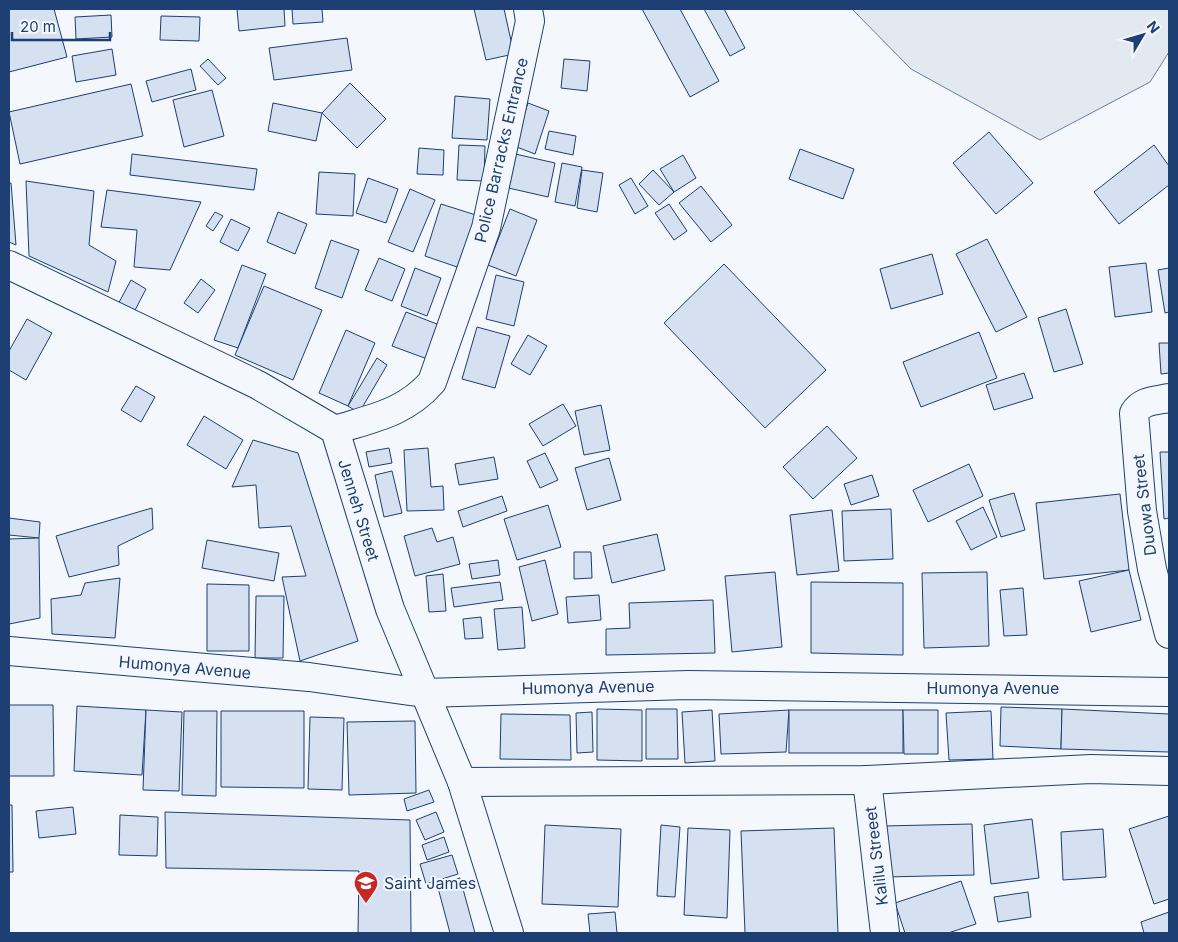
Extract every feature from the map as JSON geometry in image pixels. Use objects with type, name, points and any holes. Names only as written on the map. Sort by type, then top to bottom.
[{"type":"street","name":"Police Barracks Entrance","points":[[335,430],[404,408],[420,397],[432,382],[486,228],[530,21],[528,9]]},
{"type":"street","points":[[9,265],[258,385],[335,430]]},
{"type":"street","name":"Duowa Street","points":[[1169,398],[1146,402],[1138,406],[1134,413],[1142,511],[1152,569],[1169,634]]},
{"type":"street","name":"Jenneh Street","points":[[335,430],[390,609],[462,782],[509,933]]},
{"type":"street","name":"Humonya Avenue","points":[[9,651],[309,677],[424,693],[688,685],[1169,692]]},
{"type":"street","points":[[462,782],[867,780],[1091,769],[1169,771]]},
{"type":"street","name":"Kalilu Streeet","points":[[867,780],[885,933]]},
{"type":"shaded area","points":[[852,9],[1169,9],[1169,52],[1150,82],[1040,140],[911,69]]},
{"type":"building","points":[[9,9],[54,9],[67,57],[9,72]]},
{"type":"building","points":[[237,9],[284,9],[285,26],[239,31]]},
{"type":"building","points":[[292,9],[322,9],[323,22],[293,24]]},
{"type":"building","points":[[474,9],[504,9],[514,54],[486,60]]},
{"type":"building","points":[[642,9],[680,9],[719,81],[690,97]]},
{"type":"building","points":[[704,9],[724,9],[745,48],[730,56]]},
{"type":"building","points":[[111,15],[112,37],[76,39],[75,17]]},
{"type":"building","points":[[161,16],[200,17],[199,41],[160,40]]},
{"type":"building","points":[[347,38],[352,70],[274,80],[269,48]]},
{"type":"building","points":[[112,49],[116,75],[76,82],[72,56]]},
{"type":"building","points":[[208,59],[226,78],[218,85],[200,66]]},
{"type":"building","points":[[564,59],[590,61],[587,91],[561,88]]},
{"type":"building","points":[[191,69],[196,90],[152,102],[146,81]]},
{"type":"building","points":[[350,83],[386,119],[357,148],[322,113]]},
{"type":"building","points":[[131,84],[143,136],[20,164],[9,112]]},
{"type":"building","points":[[212,90],[224,136],[184,147],[173,100]]},
{"type":"building","points":[[455,96],[490,99],[487,140],[452,138]]},
{"type":"building","points":[[273,103],[322,113],[316,141],[268,131]]},
{"type":"building","points":[[528,103],[549,111],[535,154],[514,146]]},
{"type":"building","points":[[549,131],[576,136],[573,155],[545,149]]},
{"type":"building","points":[[989,132],[1033,183],[996,214],[953,163]]},
{"type":"building","points":[[459,145],[485,146],[484,181],[457,180]]},
{"type":"building","points":[[1154,145],[1169,166],[1169,185],[1119,224],[1094,192]]},
{"type":"building","points":[[419,148],[444,150],[443,175],[417,174]]},
{"type":"building","points":[[800,149],[854,169],[843,199],[789,179]]},
{"type":"building","points":[[511,153],[555,163],[548,197],[504,187]]},
{"type":"building","points":[[132,154],[257,169],[254,190],[130,175]]},
{"type":"building","points":[[683,155],[696,178],[674,192],[660,169]]},
{"type":"building","points":[[562,163],[582,167],[575,206],[555,202]]},
{"type":"building","points":[[582,170],[603,173],[597,212],[577,208]]},
{"type":"building","points":[[653,170],[674,192],[659,205],[639,184]]},
{"type":"building","points":[[319,172],[355,174],[353,216],[316,214]]},
{"type":"building","points":[[368,178],[398,189],[386,223],[356,213]]},
{"type":"building","points":[[631,178],[648,206],[635,214],[619,185]]},
{"type":"building","points":[[26,181],[94,191],[89,245],[116,261],[108,292],[29,256]]},
{"type":"building","points":[[9,183],[11,183],[16,245],[9,242]]},
{"type":"building","points":[[701,186],[732,225],[711,242],[679,203]]},
{"type":"building","points":[[410,189],[435,200],[413,252],[388,242]]},
{"type":"building","points":[[107,190],[201,202],[170,270],[134,267],[137,230],[101,227]]},
{"type":"building","points":[[441,204],[479,216],[463,269],[425,256]]},
{"type":"building","points":[[669,204],[687,231],[674,240],[655,213]]},
{"type":"building","points":[[510,209],[537,220],[516,276],[488,265]]},
{"type":"building","points":[[215,212],[223,216],[213,231],[206,226]]},
{"type":"building","points":[[278,212],[307,224],[295,254],[267,242]]},
{"type":"building","points":[[231,219],[250,228],[238,251],[220,242]]},
{"type":"building","points":[[987,239],[1027,317],[996,332],[956,254]]},
{"type":"building","points":[[331,240],[359,250],[342,298],[315,288]]},
{"type":"building","points":[[932,254],[943,294],[891,309],[880,269]]},
{"type":"building","points":[[379,258],[405,269],[392,301],[365,290]]},
{"type":"building","points":[[1146,263],[1152,312],[1115,317],[1109,267]]},
{"type":"building","points":[[724,264],[826,370],[765,428],[664,323]]},
{"type":"building","points":[[242,265],[266,274],[238,348],[214,340]]},
{"type":"building","points":[[415,268],[441,278],[427,316],[401,306]]},
{"type":"building","points":[[1169,268],[1169,312],[1165,313],[1158,270]]},
{"type":"building","points":[[496,275],[524,282],[514,326],[486,319]]},
{"type":"building","points":[[201,279],[215,290],[198,313],[184,303]]},
{"type":"building","points":[[131,280],[146,289],[132,316],[116,308]]},
{"type":"building","points":[[264,286],[322,310],[293,380],[235,355]]},
{"type":"building","points":[[1066,309],[1083,364],[1054,372],[1038,318]]},
{"type":"building","points":[[406,312],[442,326],[430,360],[392,346]]},
{"type":"building","points":[[27,319],[52,333],[26,380],[9,370],[9,351]]},
{"type":"building","points":[[477,327],[510,336],[495,388],[462,379]]},
{"type":"building","points":[[346,330],[375,343],[348,406],[319,393]]},
{"type":"building","points":[[979,332],[997,378],[921,407],[903,362]]},
{"type":"building","points":[[528,335],[547,346],[530,375],[511,364]]},
{"type":"building","points":[[1159,343],[1169,343],[1169,373],[1161,374]]},
{"type":"building","points":[[377,358],[387,365],[359,413],[348,406]]},
{"type":"building","points":[[1024,373],[1033,398],[994,410],[986,385]]},
{"type":"building","points":[[136,386],[155,397],[141,422],[121,410]]},
{"type":"building","points":[[563,404],[576,426],[543,446],[529,424]]},
{"type":"building","points":[[601,405],[610,450],[584,455],[575,411]]},
{"type":"building","points":[[204,416],[243,440],[226,469],[187,445]]},
{"type":"building","points":[[827,426],[857,458],[813,499],[783,467]]},
{"type":"building","points":[[253,440],[298,453],[358,641],[300,661],[282,577],[306,576],[291,526],[259,528],[256,485],[232,487]]},
{"type":"building","points":[[389,448],[392,463],[369,467],[366,452]]},
{"type":"building","points":[[428,448],[431,487],[443,486],[444,510],[407,511],[404,450]]},
{"type":"building","points":[[1160,452],[1169,452],[1169,518],[1164,519]]},
{"type":"building","points":[[545,453],[558,480],[540,488],[527,461]]},
{"type":"building","points":[[494,457],[498,479],[459,485],[455,464]]},
{"type":"building","points":[[609,458],[621,500],[587,510],[575,468]]},
{"type":"building","points":[[969,464],[983,496],[928,522],[913,490]]},
{"type":"building","points":[[392,471],[402,513],[384,517],[375,475]]},
{"type":"building","points":[[872,475],[879,496],[851,505],[844,484]]},
{"type":"building","points":[[1014,493],[1025,530],[1001,537],[989,500]]},
{"type":"building","points":[[1120,494],[1129,570],[1044,579],[1036,503]]},
{"type":"building","points":[[502,496],[507,511],[463,527],[458,511]]},
{"type":"building","points":[[548,505],[561,547],[517,560],[504,519]]},
{"type":"building","points":[[983,507],[997,537],[971,550],[956,521]]},
{"type":"building","points":[[152,508],[153,529],[118,546],[119,565],[69,577],[56,536]]},
{"type":"building","points":[[891,509],[893,559],[844,561],[842,511]]},
{"type":"building","points":[[832,510],[839,571],[797,575],[790,515]]},
{"type":"building","points":[[9,518],[40,522],[39,538],[9,535]]},
{"type":"building","points":[[432,528],[437,542],[453,537],[460,564],[415,576],[404,536]]},
{"type":"building","points":[[657,534],[665,570],[612,583],[603,546]]},
{"type":"building","points":[[39,538],[40,618],[9,624],[9,539]]},
{"type":"building","points":[[207,540],[279,553],[274,581],[202,568]]},
{"type":"building","points":[[574,552],[591,552],[592,578],[574,579]]},
{"type":"building","points":[[498,560],[500,575],[472,579],[469,564]]},
{"type":"building","points":[[545,560],[558,614],[532,621],[519,567]]},
{"type":"building","points":[[1129,570],[1141,620],[1091,632],[1079,581]]},
{"type":"building","points":[[775,572],[782,647],[732,652],[725,576]]},
{"type":"building","points":[[987,572],[989,646],[924,648],[922,573]]},
{"type":"building","points":[[443,574],[446,611],[429,612],[426,576]]},
{"type":"building","points":[[120,578],[115,638],[52,634],[51,599],[81,595],[85,583]]},
{"type":"building","points":[[500,582],[503,600],[454,607],[451,588]]},
{"type":"building","points":[[811,582],[903,583],[903,655],[811,653]]},
{"type":"building","points":[[207,584],[249,585],[249,651],[207,651]]},
{"type":"building","points":[[1023,588],[1027,635],[1004,636],[1000,590]]},
{"type":"building","points":[[599,595],[601,620],[568,623],[566,597]]},
{"type":"building","points":[[256,596],[284,596],[283,658],[255,658]]},
{"type":"building","points":[[713,600],[715,653],[606,655],[606,629],[630,628],[629,603]]},
{"type":"building","points":[[522,607],[525,648],[498,650],[494,609]]},
{"type":"building","points":[[481,617],[483,638],[465,639],[463,619]]},
{"type":"building","points":[[9,705],[53,705],[54,776],[9,776]]},
{"type":"building","points":[[77,706],[146,710],[142,775],[74,771]]},
{"type":"building","points":[[1001,707],[1062,709],[1061,749],[1000,746]]},
{"type":"building","points":[[597,709],[642,710],[642,761],[597,760]]},
{"type":"building","points":[[646,709],[677,709],[678,759],[646,759]]},
{"type":"building","points":[[1062,709],[1169,714],[1169,752],[1061,749]]},
{"type":"building","points":[[146,710],[182,712],[179,791],[143,790]]},
{"type":"building","points":[[712,710],[715,761],[685,763],[682,712]]},
{"type":"building","points":[[789,710],[786,752],[721,754],[719,714]]},
{"type":"building","points":[[789,710],[903,710],[903,753],[789,753]]},
{"type":"building","points":[[903,710],[938,710],[938,754],[904,754]]},
{"type":"building","points":[[184,711],[217,711],[216,796],[182,795]]},
{"type":"building","points":[[221,711],[304,711],[304,788],[221,787]]},
{"type":"building","points":[[991,711],[993,759],[949,760],[946,713]]},
{"type":"building","points":[[592,712],[593,752],[577,753],[576,713]]},
{"type":"building","points":[[501,714],[570,715],[571,760],[500,759]]},
{"type":"building","points":[[310,717],[344,718],[342,790],[308,789]]},
{"type":"building","points":[[415,721],[416,793],[349,795],[347,722]]},
{"type":"building","points":[[429,790],[434,802],[407,811],[404,799]]},
{"type":"building","points":[[9,805],[12,805],[13,872],[9,872]]},
{"type":"building","points":[[73,807],[76,834],[39,838],[36,811]]},
{"type":"building","name":"Saint James","points":[[165,812],[410,820],[411,933],[358,933],[359,871],[166,868]]},
{"type":"building","points":[[436,812],[444,832],[425,840],[416,820]]},
{"type":"building","points":[[120,815],[158,817],[157,856],[119,855]]},
{"type":"building","points":[[1169,816],[1169,899],[1154,904],[1129,829]]},
{"type":"building","points":[[1032,819],[1039,878],[991,884],[984,825]]},
{"type":"building","points":[[972,824],[974,875],[885,877],[883,826]]},
{"type":"building","points":[[545,825],[621,829],[618,907],[542,904]]},
{"type":"building","points":[[661,825],[680,827],[675,897],[657,896]]},
{"type":"building","points":[[688,828],[730,830],[727,918],[684,915]]},
{"type":"building","points":[[834,828],[838,933],[745,933],[741,831]]},
{"type":"building","points":[[1103,829],[1106,877],[1063,880],[1061,832]]},
{"type":"building","points":[[444,837],[449,852],[427,860],[422,845]]},
{"type":"building","points":[[452,855],[458,874],[426,884],[420,864]]},
{"type":"building","points":[[460,878],[475,933],[450,933],[437,884]]},
{"type":"building","points":[[961,881],[976,924],[948,933],[905,933],[895,903]]},
{"type":"building","points":[[1028,892],[1031,917],[998,922],[994,897]]},
{"type":"building","points":[[615,912],[617,933],[590,933],[588,914]]},
{"type":"building","points":[[1169,912],[1169,933],[1144,933],[1141,922]]},
{"type":"place","name":"Saint James","points":[[366,904]]}]
